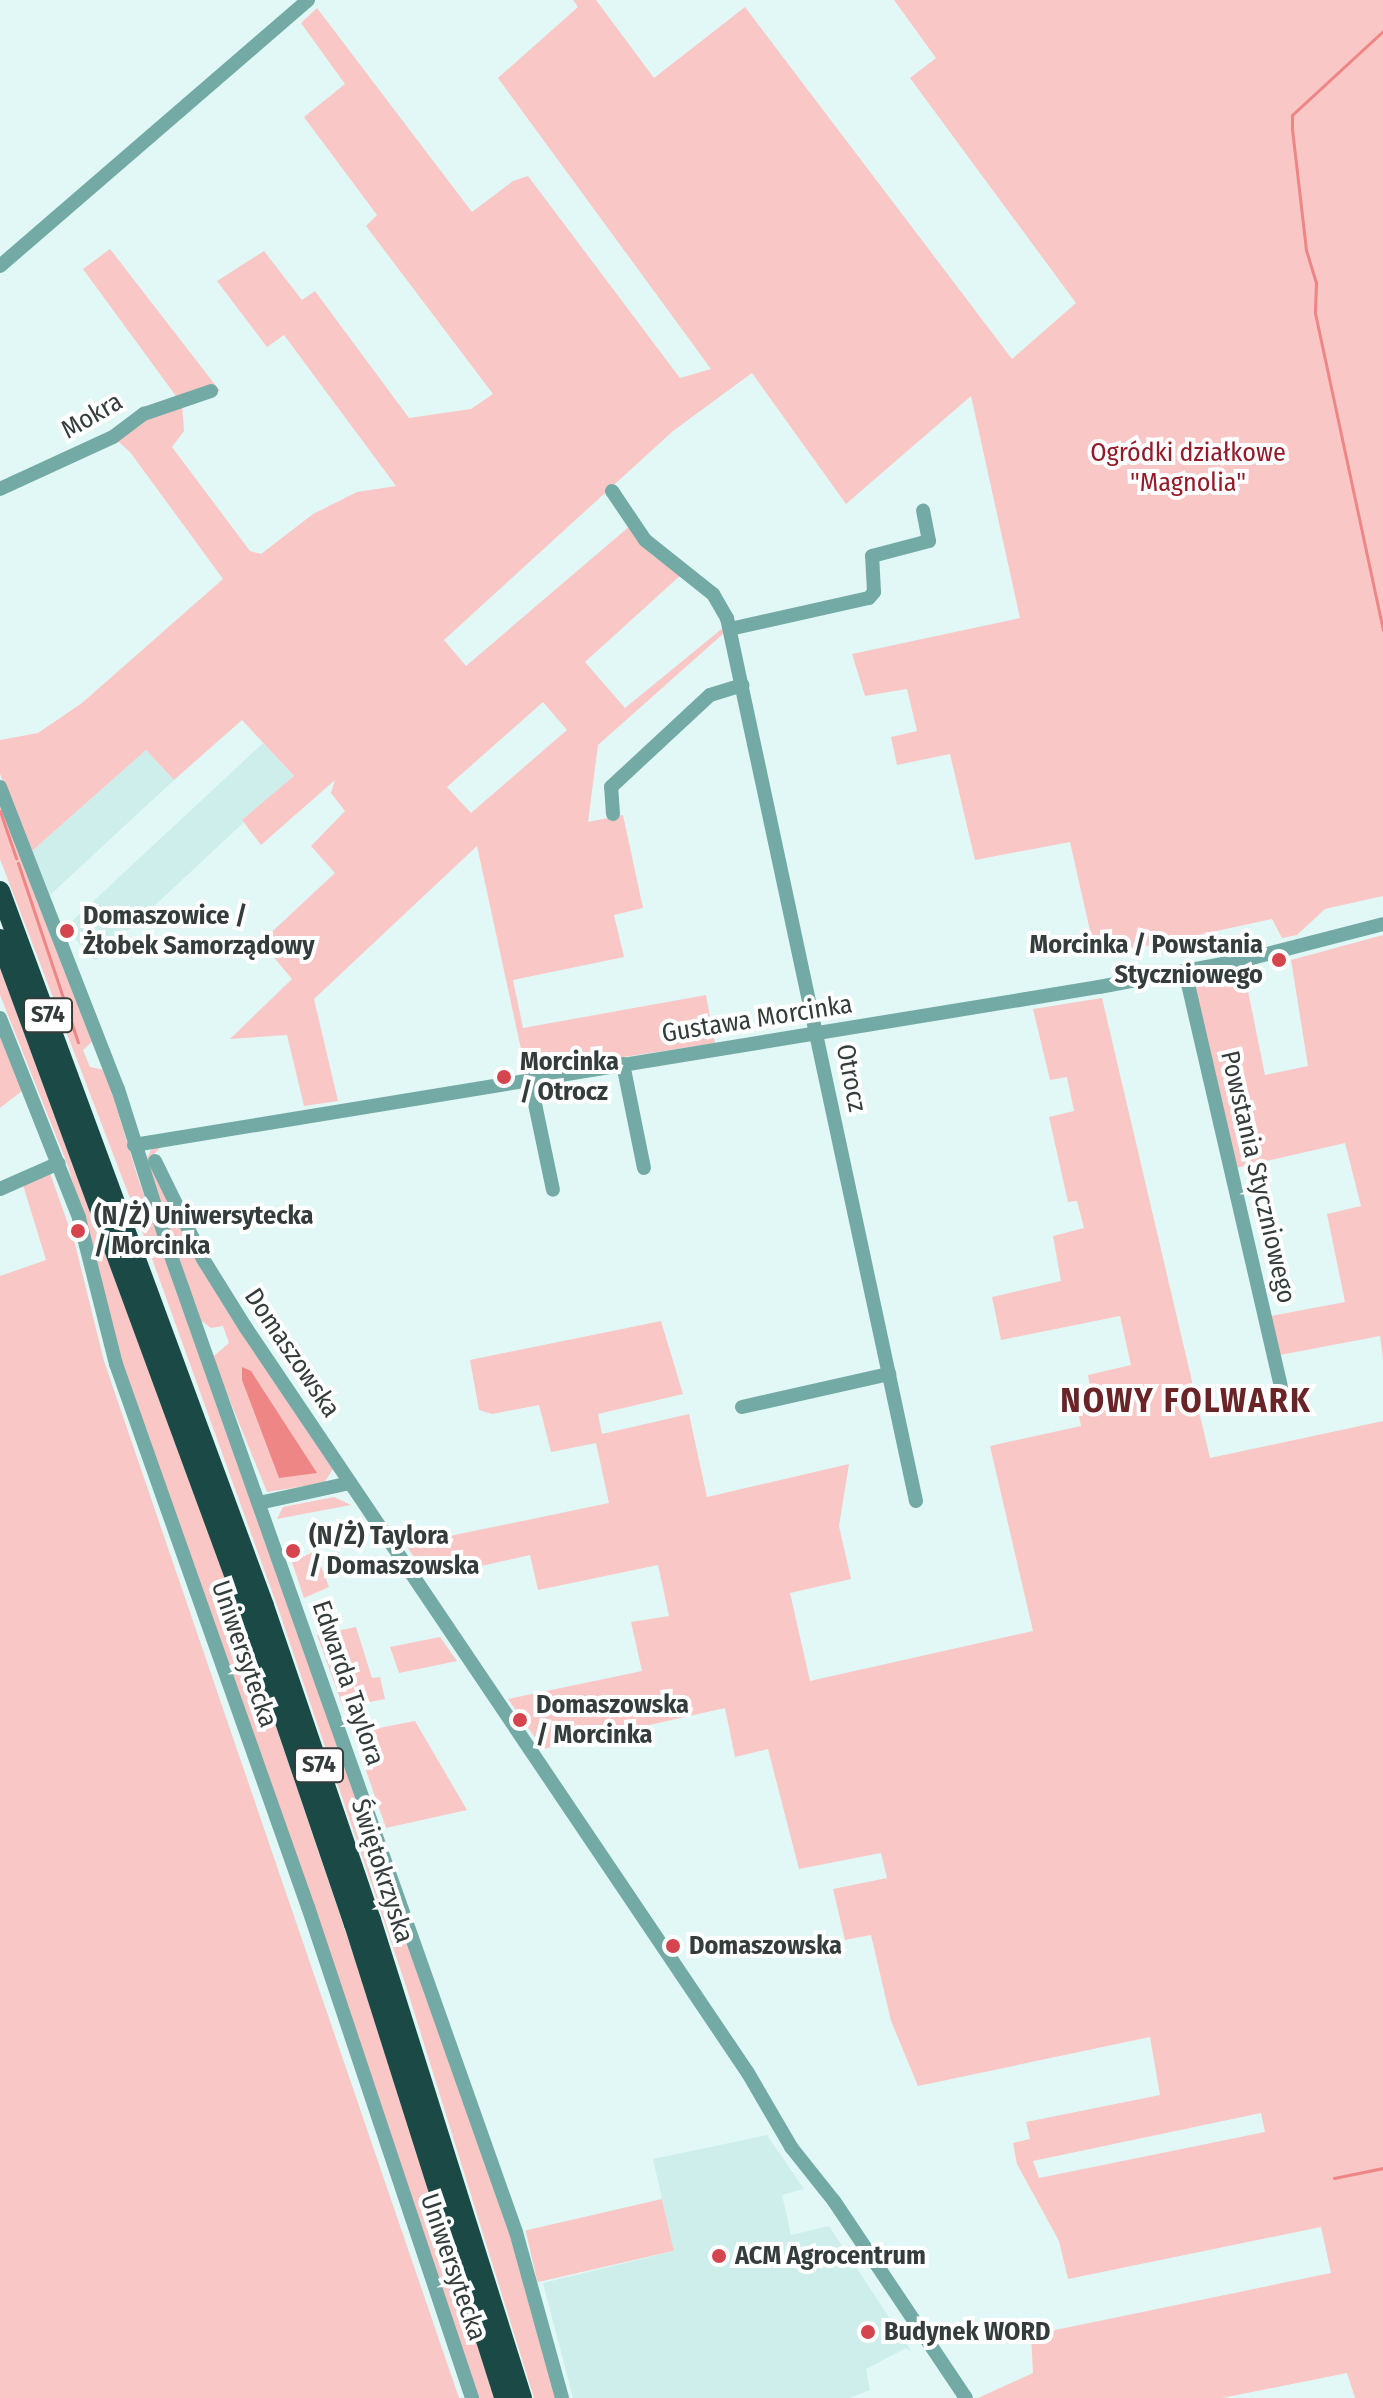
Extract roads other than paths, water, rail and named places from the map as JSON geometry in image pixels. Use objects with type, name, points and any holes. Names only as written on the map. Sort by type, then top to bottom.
[{"type":"highway","name":"S74","points":[[0,891],[87,1142]]},
{"type":"highway","name":"S74","points":[[0,939],[87,1142]]},
{"type":"highway","name":"Świętokrzyska","points":[[87,1142],[295,1748],[504,2398]]},
{"type":"highway","name":"Świętokrzyska","points":[[87,1142],[312,1745],[522,2398]]},
{"type":"street","points":[[0,266],[308,0]]},
{"type":"street","name":"Mokra","points":[[0,489],[113,437],[144,414],[211,391]]},
{"type":"street","points":[[612,491],[645,540],[713,594],[728,623],[869,598],[874,592],[872,556],[929,541],[923,511]]},
{"type":"street","name":"Otrocz","points":[[728,623],[916,1501]]},
{"type":"street","points":[[613,814],[611,787],[710,695],[742,685]]},
{"type":"street","name":"Edwarda Taylora","points":[[0,787],[129,1123],[134,1145],[516,2232],[562,2398]]},
{"type":"street","name":"Gustawa Morcinka","points":[[134,1145],[1185,971],[1383,924]]},
{"type":"street","name":"Powstania Styczniowego","points":[[1185,971],[1283,1394]]},
{"type":"street","name":"Uniwersytecka","points":[[0,1018],[59,1163],[96,1276],[116,1364],[308,1907],[472,2398]]},
{"type":"street","points":[[623,1064],[644,1168]]},
{"type":"street","points":[[530,1080],[553,1190]]},
{"type":"street","name":"Domaszowska","points":[[155,1161],[223,1292],[741,2062],[791,2147],[834,2201],[966,2398]]},
{"type":"street","points":[[0,1189],[59,1163]]},
{"type":"street","points":[[742,1407],[889,1374]]},
{"type":"street","points":[[259,1503],[350,1483]]},
{"type":"waterway","points":[[1383,31],[1292,115],[1306,250],[1316,282],[1315,313],[1383,630]]},
{"type":"waterway","points":[[0,811],[16,858]]},
{"type":"waterway","points":[[18,863],[78,1042]]},
{"type":"waterway","points":[[1334,2178],[1383,2168]]},
{"type":"place","name":"Domaszowice / Żłobek Samorządowy","points":[[67,931]]},
{"type":"place","name":"Morcinka / Powstania Styczniowego","points":[[1279,960]]},
{"type":"place","name":"Morcinka / Otrocz","points":[[504,1077]]},
{"type":"place","name":"(N/Ż) Uniwersytecka / Morcinka","points":[[78,1231]]},
{"type":"place","name":"(N/Ż) Taylora / Domaszowska","points":[[293,1551]]},
{"type":"place","name":"Domaszowska / Morcinka","points":[[520,1720]]},
{"type":"place","name":"Domaszowska","points":[[673,1946]]},
{"type":"place","name":"ACM Agrocentrum","points":[[719,2256]]},
{"type":"place","name":"Budynek WORD","points":[[868,2332]]},
{"type":"district","name":"NOWY FOLWARK","points":[[1186,1401]]},
{"type":"park label","name":"Ogródki działkowe \"Magnolia\"","points":[[1188,468]]}]
